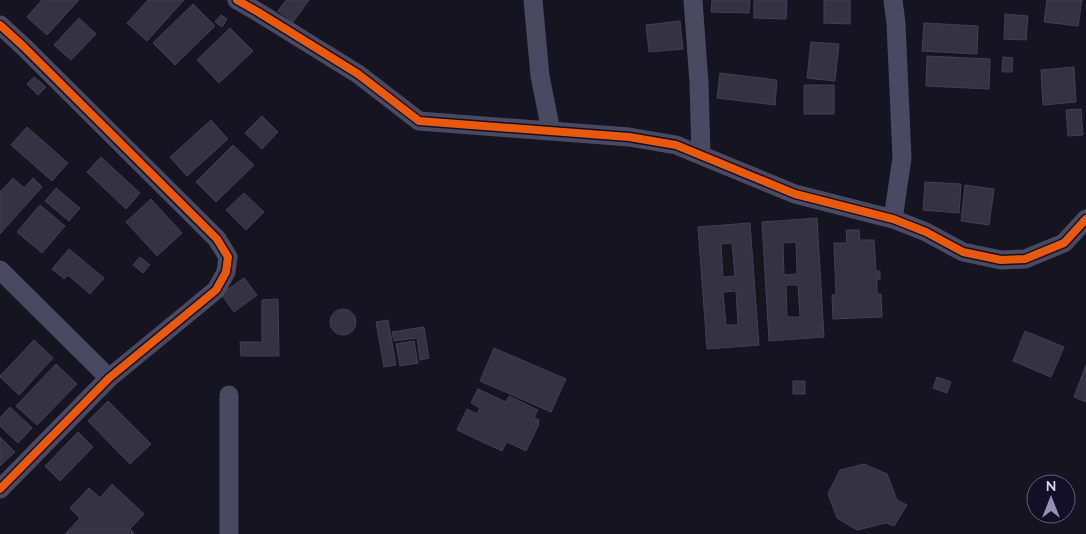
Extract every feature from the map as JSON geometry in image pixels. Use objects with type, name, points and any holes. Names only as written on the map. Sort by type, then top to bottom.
[{"type":"street","points":[[237,0],[358,74],[419,121],[628,137],[676,144],[795,194],[893,219],[926,232],[963,252],[1001,260],[1025,259],[1064,243],[1086,219]]},
{"type":"street","points":[[533,0],[540,76],[551,131]]},
{"type":"street","points":[[693,0],[701,156]]},
{"type":"street","points":[[893,0],[898,58],[902,158],[893,219]]},
{"type":"street","points":[[0,25],[218,239],[228,256],[226,272],[216,290],[108,378],[0,489]]},
{"type":"street","points":[[0,270],[108,378]]},
{"type":"street","points":[[229,534],[230,395]]},
{"type":"building","points":[[42,0],[79,0],[47,35],[27,17]]},
{"type":"building","points":[[148,0],[184,0],[147,41],[127,23]]},
{"type":"building","points":[[286,0],[309,0],[293,22],[278,11]]},
{"type":"building","points":[[712,0],[750,0],[749,13],[711,12]]},
{"type":"building","points":[[754,0],[787,0],[786,19],[754,18]]},
{"type":"building","points":[[824,0],[850,0],[850,24],[824,23]]},
{"type":"building","points":[[1047,0],[1082,0],[1078,26],[1044,22]]},
{"type":"building","points":[[193,4],[215,26],[175,65],[153,43]]},
{"type":"building","points":[[1005,14],[1028,16],[1026,40],[1004,39]]},
{"type":"building","points":[[221,15],[227,19],[222,27],[215,22]]},
{"type":"building","points":[[79,18],[96,34],[71,60],[54,45]]},
{"type":"building","points":[[680,21],[683,49],[649,52],[646,25]]},
{"type":"building","points":[[924,23],[978,26],[977,54],[922,51]]},
{"type":"building","points":[[230,28],[253,51],[219,83],[197,60]]},
{"type":"building","points":[[811,42],[839,44],[835,81],[807,78]]},
{"type":"building","points":[[927,56],[990,59],[989,89],[926,86]]},
{"type":"building","points":[[1003,57],[1013,58],[1012,72],[1002,72]]},
{"type":"building","points":[[1074,67],[1076,102],[1043,105],[1041,70]]},
{"type":"building","points":[[720,73],[777,80],[775,105],[717,98]]},
{"type":"building","points":[[34,77],[46,87],[38,95],[27,84]]},
{"type":"building","points":[[804,85],[834,85],[834,114],[804,114]]},
{"type":"building","points":[[1081,109],[1083,135],[1068,136],[1066,110]]},
{"type":"building","points":[[262,116],[278,132],[262,149],[245,133]]},
{"type":"building","points":[[211,120],[228,139],[187,176],[170,157]]},
{"type":"building","points":[[27,127],[68,163],[52,181],[11,145]]},
{"type":"building","points":[[233,145],[254,165],[216,202],[196,182]]},
{"type":"building","points":[[101,157],[140,193],[126,209],[87,172]]},
{"type":"building","points":[[13,178],[24,188],[33,178],[42,187],[0,234],[0,192]]},
{"type":"building","points":[[925,182],[961,184],[959,213],[923,210]]},
{"type":"building","points":[[965,185],[994,189],[989,225],[961,221]]},
{"type":"building","points":[[56,188],[80,208],[69,221],[45,201]]},
{"type":"building","points":[[244,193],[264,212],[246,230],[226,210]]},
{"type":"building","points":[[151,199],[182,233],[157,256],[126,222]]},
{"type":"building","points":[[40,205],[65,226],[42,253],[17,232]]},
{"type":"building","points":[[817,218],[824,337],[769,341],[762,222]],"holes":[[[796,242],[797,274],[784,275],[783,243]],[[786,285],[798,285],[800,317],[787,317]]]},
{"type":"building","points":[[750,223],[759,345],[707,349],[698,227]],"holes":[[[732,243],[735,276],[723,277],[721,244]],[[736,291],[738,325],[726,325],[723,292]]]},
{"type":"building","points":[[846,230],[859,230],[860,240],[874,240],[876,271],[880,271],[880,279],[877,279],[877,294],[881,294],[882,317],[833,319],[832,295],[836,294],[834,243],[847,243]]},
{"type":"building","points":[[69,249],[104,278],[90,294],[68,275],[64,279],[52,269]]},
{"type":"building","points":[[140,257],[150,265],[143,273],[133,265]]},
{"type":"building","points":[[244,278],[257,295],[234,312],[221,294]]},
{"type":"building","points":[[278,299],[279,356],[241,356],[240,342],[262,342],[262,300]]},
{"type":"building","points":[[343,309],[352,313],[356,322],[352,331],[343,335],[334,331],[330,322],[334,313]]},
{"type":"building","points":[[388,320],[396,365],[384,367],[376,322]]},
{"type":"building","points":[[424,327],[429,358],[420,360],[417,338],[394,341],[392,332]]},
{"type":"building","points":[[1025,331],[1064,347],[1051,377],[1013,361]]},
{"type":"building","points":[[34,340],[53,358],[19,395],[0,376]]},
{"type":"building","points":[[414,341],[418,363],[400,366],[396,344]]},
{"type":"building","points":[[494,348],[566,379],[551,412],[480,381]]},
{"type":"building","points":[[56,364],[77,384],[37,425],[16,406]]},
{"type":"building","points":[[1086,365],[1086,402],[1074,397]]},
{"type":"building","points":[[937,377],[951,382],[947,393],[933,388]]},
{"type":"building","points":[[793,381],[805,381],[805,394],[793,394]]},
{"type":"building","points":[[478,389],[506,402],[509,396],[538,410],[534,417],[539,420],[539,424],[526,451],[507,442],[502,451],[457,430],[467,409],[477,414],[480,408],[471,403]]},
{"type":"building","points":[[108,401],[151,444],[130,464],[88,421]]},
{"type":"building","points":[[10,407],[32,428],[18,443],[0,426],[0,418]]},
{"type":"building","points":[[78,432],[93,447],[60,481],[45,466]]},
{"type":"building","points":[[0,437],[15,452],[0,466]]},
{"type":"building","points":[[864,464],[887,474],[897,500],[907,505],[894,526],[886,523],[857,530],[837,518],[828,494],[840,470]]},
{"type":"building","points":[[112,484],[144,514],[130,529],[135,534],[65,534],[80,518],[70,508],[89,488],[100,498]]},
{"type":"cycle path","points":[[237,0],[358,74],[419,121],[629,137],[676,145],[795,194],[893,219],[926,232],[963,252],[1001,260],[1025,259],[1064,243],[1086,219]]},
{"type":"cycle path","points":[[0,25],[217,239],[228,257],[226,272],[216,290],[109,378],[0,489]]}]
